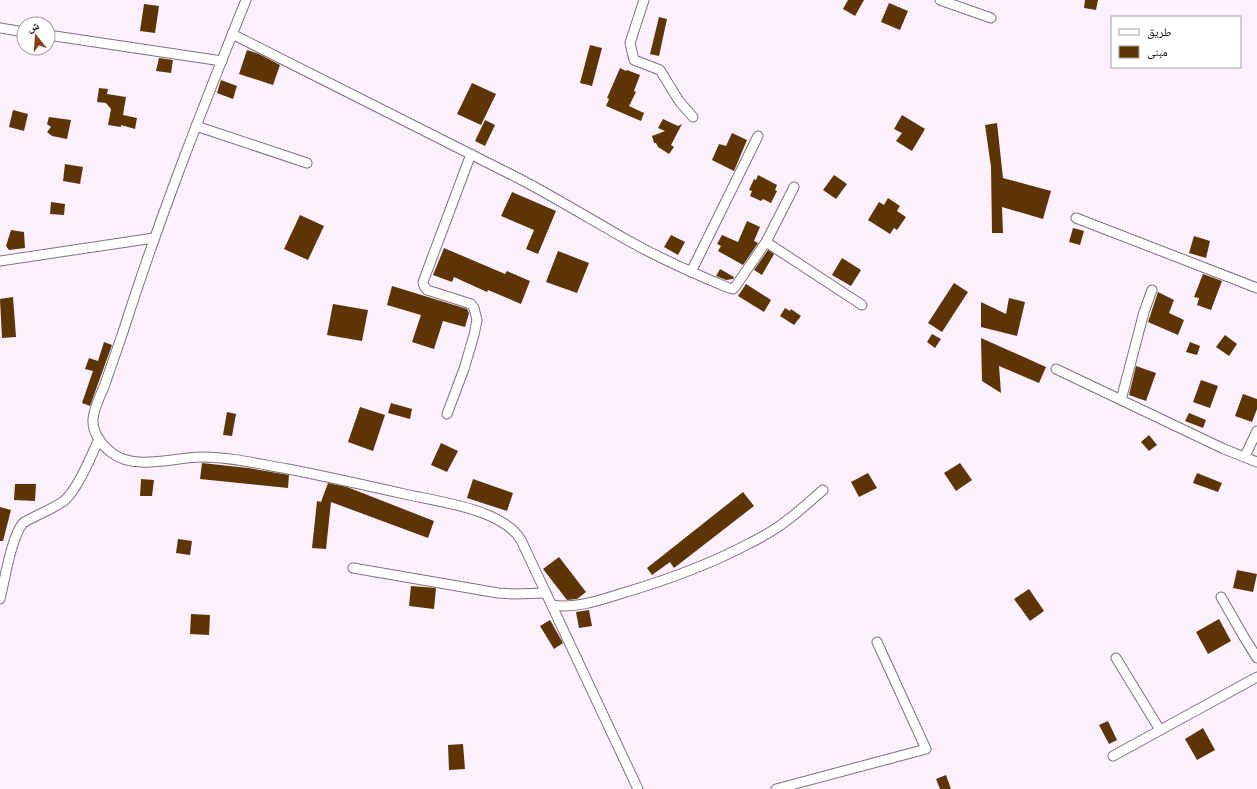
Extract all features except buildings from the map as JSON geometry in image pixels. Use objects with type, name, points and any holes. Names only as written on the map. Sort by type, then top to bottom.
[{"type":"street","points":[[246,0],[196,126],[154,238],[93,418],[93,429],[99,439],[113,454],[127,461],[148,463],[201,457],[224,458],[251,462],[442,502],[485,514],[502,521],[518,534],[638,789]]},
{"type":"street","points":[[644,0],[630,43],[634,60],[660,70],[679,101],[693,117]]},
{"type":"street","points":[[940,0],[991,18]]},
{"type":"street","points":[[0,28],[16,31]]},
{"type":"street","points":[[232,34],[548,194],[630,241],[691,272],[733,289],[766,242],[794,187]]},
{"type":"street","points":[[56,36],[222,62]]},
{"type":"street","points":[[196,126],[307,163]]},
{"type":"street","points":[[691,272],[758,136]]},
{"type":"street","points":[[447,414],[466,362],[477,320],[476,313],[471,304],[427,290],[423,282],[471,154]]},
{"type":"street","points":[[1076,218],[1257,288]]},
{"type":"street","points":[[0,261],[154,238]]},
{"type":"street","points":[[766,242],[862,305]]},
{"type":"street","points":[[1121,400],[1144,312],[1152,290]]},
{"type":"street","points":[[1056,369],[1224,449],[1257,462]]},
{"type":"street","points":[[1245,456],[1257,431]]},
{"type":"street","points":[[0,599],[4,567],[20,527],[23,523],[60,503],[69,495],[86,466],[99,439]]},
{"type":"street","points":[[552,605],[570,606],[587,604],[675,577],[733,553],[786,522],[823,490]]},
{"type":"street","points":[[353,568],[498,593],[546,593]]},
{"type":"street","points":[[1221,597],[1257,658]]},
{"type":"street","points":[[776,789],[926,749],[877,642]]},
{"type":"street","points":[[1116,658],[1160,730]]},
{"type":"street","points":[[1113,756],[1257,677]]}]
